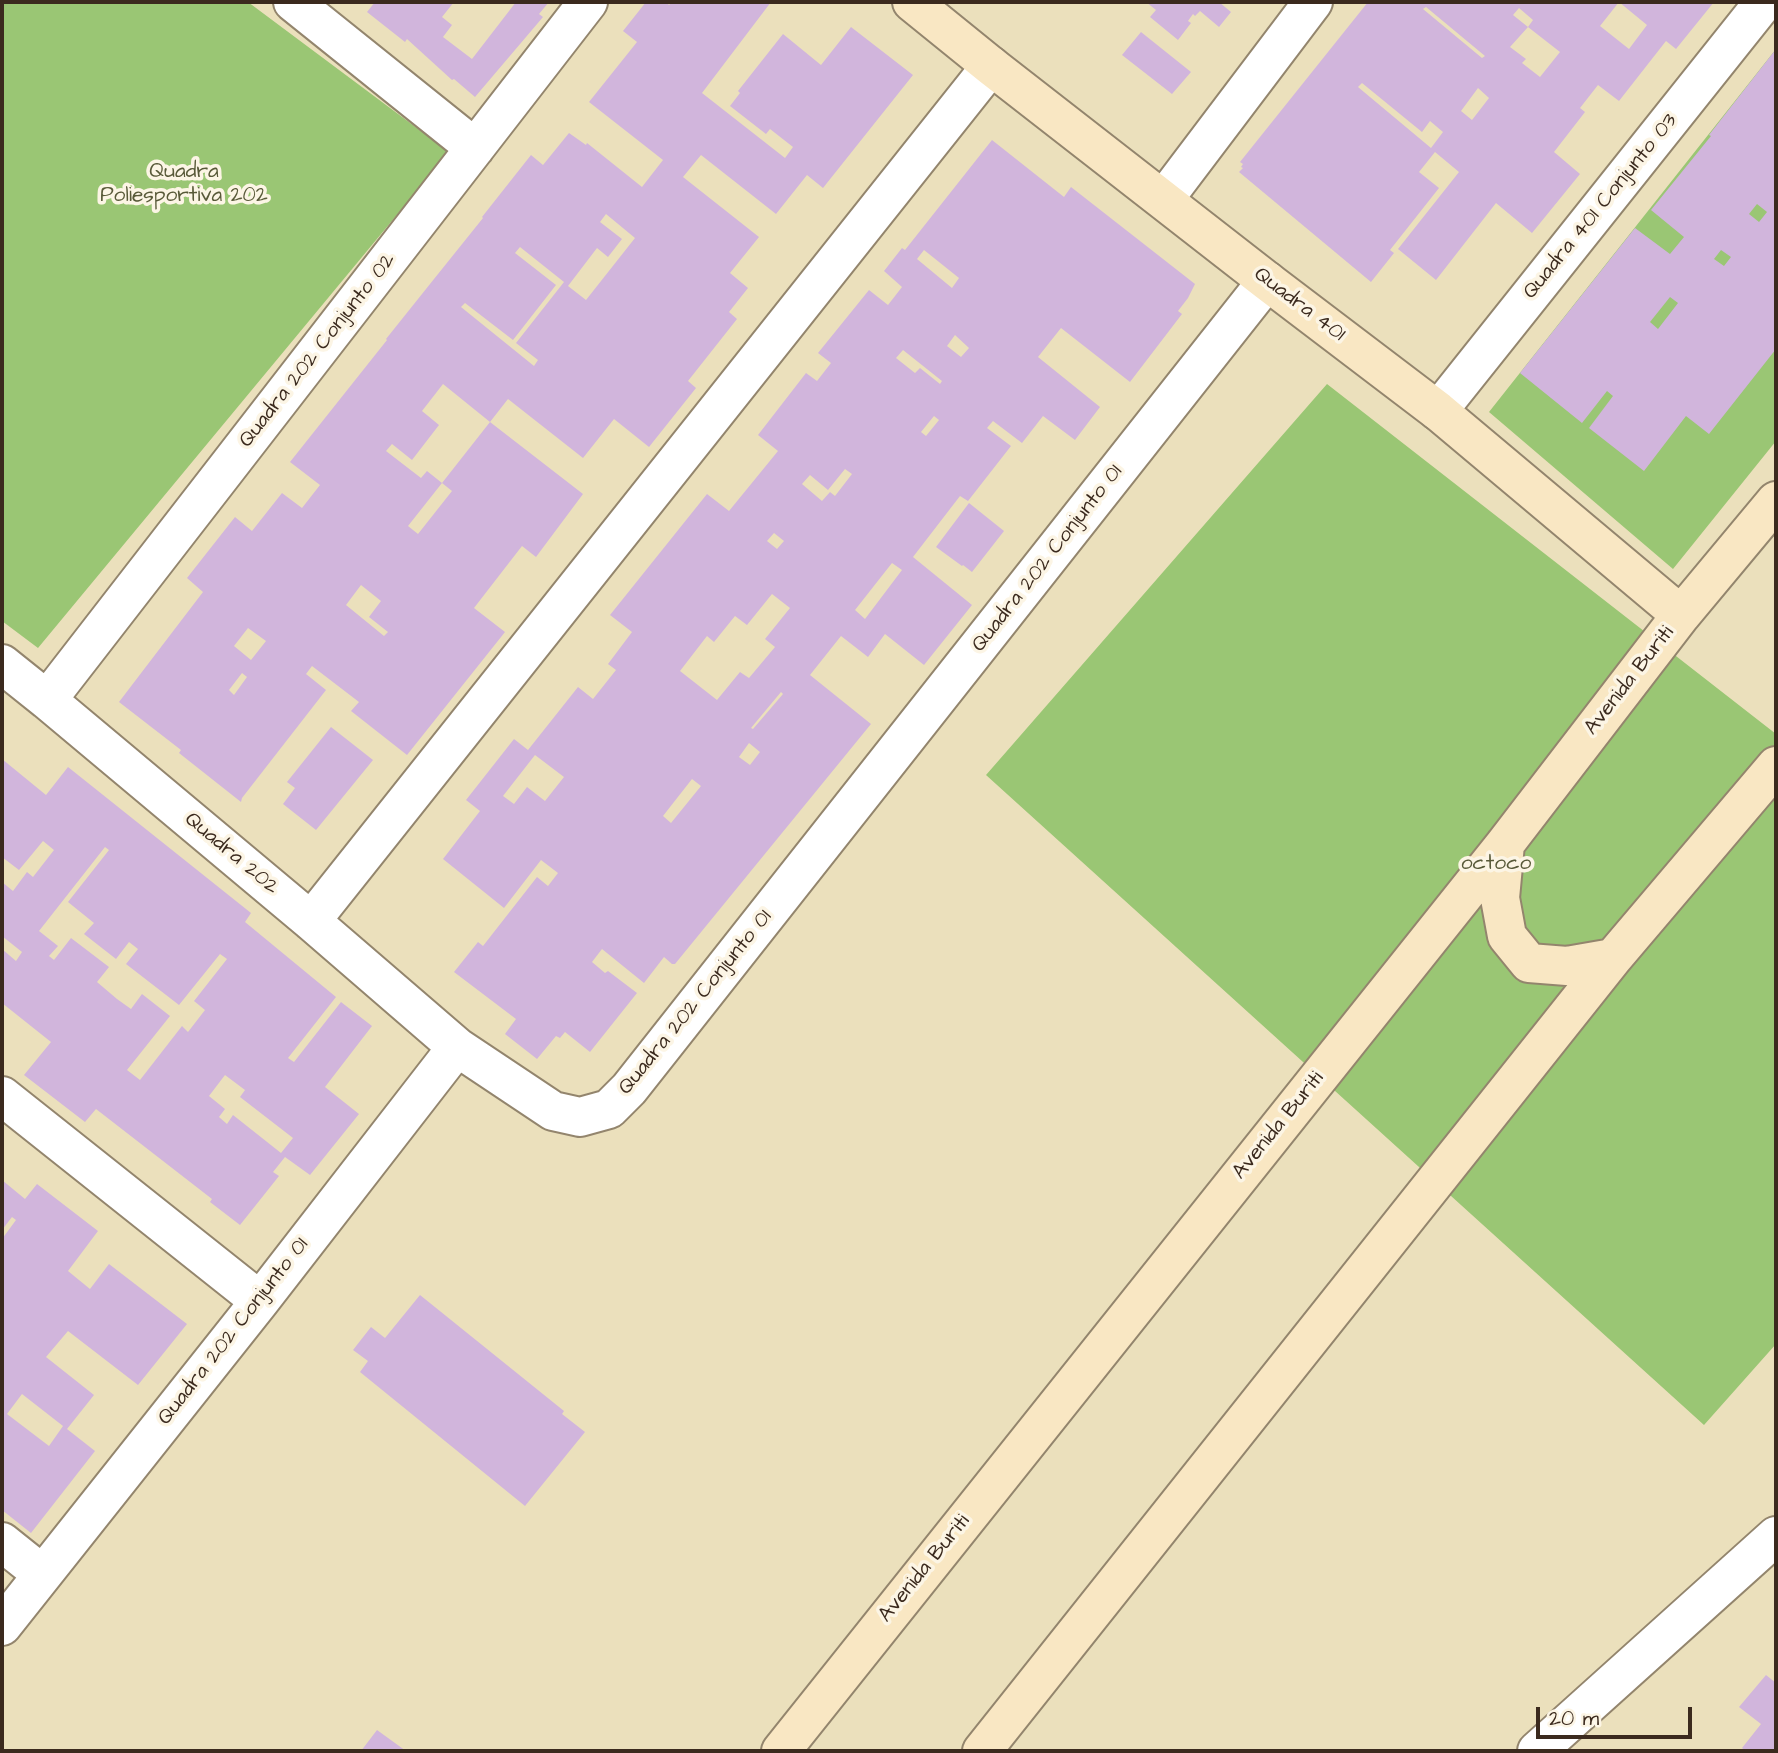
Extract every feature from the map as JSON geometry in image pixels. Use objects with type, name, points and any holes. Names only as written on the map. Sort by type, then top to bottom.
[{"type":"main road","name":"Quadra 401","points":[[912,2],[1267,281],[1438,411],[1681,615]]},
{"type":"main road","name":"Avenida Buriti","points":[[792,1744],[1505,844],[1681,615],[1776,501]]},
{"type":"main road","points":[[982,1751],[1614,958],[1776,766]]},
{"type":"main road","points":[[1505,844],[1500,898],[1507,936],[1530,963],[1567,966],[1614,958]]},
{"type":"street","points":[[293,2],[475,148]]},
{"type":"street","name":"Quadra 202 Conjunto 02","points":[[47,701],[588,2]]},
{"type":"street","points":[[1164,199],[1313,2]]},
{"type":"street","name":"Quadra 401 Conjunto 03","points":[[1438,411],[1765,2]]},
{"type":"street","points":[[311,921],[991,66]]},
{"type":"street","name":"Quadra 202 Conjunto 01","points":[[2,1626],[457,1047],[553,1111],[580,1117],[609,1109],[629,1089],[1267,281]]},
{"type":"street","name":"Quadra 202","points":[[2,664],[311,921],[457,1047]]},
{"type":"street","points":[[2,1096],[260,1301]]},
{"type":"street","points":[[1537,1751],[1776,1536]]},
{"type":"street","points":[[2,1542],[42,1574]]},
{"type":"green space","name":"Quadra Poliesportiva 202","points":[[2,2],[248,2],[449,152],[38,648],[2,621]]},
{"type":"green space","points":[[1776,49],[1776,441],[1673,569],[1489,412]]},
{"type":"green space","name":"octoco","points":[[1327,384],[1776,734],[1776,1344],[1704,1425],[986,775]]},
{"type":"building","points":[[375,2],[454,2],[442,17],[452,25],[443,37],[472,59],[516,2],[549,2],[539,14],[543,17],[475,97],[407,39],[405,42],[367,12]]},
{"type":"building","points":[[646,2],[666,2],[669,5],[672,2],[771,2],[702,93],[785,158],[793,147],[770,129],[766,134],[730,106],[740,93],[738,91],[783,34],[821,65],[851,27],[913,75],[823,188],[807,175],[776,214],[701,155],[683,177],[759,237],[730,273],[748,288],[729,312],[737,319],[688,381],[696,388],[649,447],[614,419],[583,458],[508,399],[490,422],[583,494],[536,557],[522,546],[474,608],[505,632],[407,755],[351,711],[359,702],[312,666],[306,674],[326,690],[241,802],[179,753],[181,750],[119,702],[203,592],[187,578],[235,517],[252,531],[282,493],[302,508],[320,485],[290,462],[531,155],[543,165],[569,133],[586,145],[587,143],[642,187],[663,160],[589,102],[637,42],[623,31]],"holes":[[[606,214],[635,238],[586,300],[568,286],[597,248],[608,257],[622,239],[600,222]],[[520,247],[564,282],[516,343],[538,360],[534,366],[461,307],[465,303],[513,340],[556,285],[515,253]],[[443,384],[490,422],[442,483],[427,471],[421,478],[386,451],[392,444],[412,460],[439,425],[422,411]],[[442,483],[452,491],[418,534],[408,526]],[[361,585],[381,601],[369,617],[388,632],[384,636],[346,605]],[[248,628],[266,641],[251,660],[234,646]],[[242,673],[247,677],[234,695],[229,690]]]},
{"type":"building","points":[[1146,2],[1219,2],[1231,12],[1219,27],[1200,11],[1195,16],[1193,14],[1188,21],[1191,23],[1178,40],[1150,17],[1156,10]]},
{"type":"building","points":[[1368,2],[1619,2],[1714,2],[1676,49],[1666,41],[1619,101],[1598,85],[1580,108],[1585,112],[1554,152],[1580,174],[1532,233],[1496,203],[1436,280],[1398,249],[1459,172],[1435,152],[1419,172],[1439,188],[1390,250],[1394,253],[1371,282],[1239,172],[1243,168],[1240,162]],"holes":[[[1619,2],[1647,25],[1629,49],[1600,26]],[[1426,7],[1485,56],[1482,58],[1423,9]],[[1519,8],[1533,20],[1528,27],[1513,15]],[[1528,27],[1560,52],[1540,77],[1522,63],[1526,59],[1510,47]],[[1362,83],[1422,132],[1430,121],[1443,132],[1431,148],[1358,87]],[[1478,88],[1489,98],[1472,120],[1461,111]]]},
{"type":"building","points":[[1141,32],[1191,72],[1172,94],[1122,55]]},
{"type":"building","points":[[1776,49],[1776,349],[1709,434],[1686,416],[1644,471],[1589,428],[1613,396],[1607,391],[1582,423],[1520,373],[1635,228],[1670,254],[1684,237],[1651,210],[1711,136],[1709,135]],"holes":[[[1757,204],[1767,212],[1759,222],[1749,214]],[[1721,250],[1731,257],[1724,266],[1714,259]],[[1670,297],[1678,303],[1658,329],[1650,322]]]},
{"type":"building","points":[[992,140],[1064,197],[1071,187],[1195,284],[1178,311],[1182,314],[1130,382],[1061,328],[1038,357],[1100,407],[1075,440],[1043,416],[1022,443],[993,421],[987,428],[1011,446],[968,501],[960,496],[913,557],[972,605],[924,665],[885,634],[868,657],[841,636],[810,675],[871,724],[675,964],[664,957],[644,983],[602,949],[592,962],[637,993],[590,1052],[565,1032],[560,1038],[556,1036],[537,1059],[505,1034],[516,1019],[454,972],[478,942],[483,946],[537,877],[548,886],[558,873],[541,860],[504,908],[443,859],[480,811],[466,800],[514,739],[528,750],[578,687],[593,699],[616,670],[608,664],[632,632],[610,615],[707,494],[729,511],[778,451],[758,435],[806,373],[817,381],[831,363],[818,353],[869,290],[888,305],[902,287],[884,271],[902,248],[905,250]],"holes":[[[924,250],[959,278],[952,288],[917,259]],[[955,335],[969,348],[961,357],[947,346]],[[903,350],[942,381],[940,384],[920,368],[915,373],[896,358]],[[934,416],[939,420],[926,436],[921,432]],[[845,469],[852,474],[835,496],[830,492],[822,501],[802,484],[810,475],[828,490]],[[774,533],[784,541],[777,549],[767,541]],[[892,563],[902,570],[865,619],[855,610]],[[772,594],[790,608],[765,639],[775,647],[749,678],[740,672],[717,700],[680,671],[707,636],[714,642],[735,616],[747,625]],[[781,692],[783,694],[753,729],[751,728]],[[749,743],[760,752],[750,765],[739,757]],[[535,755],[564,777],[545,801],[527,787],[514,804],[503,796]],[[692,779],[701,786],[671,823],[663,816]]]},
{"type":"building","points":[[969,503],[1004,531],[972,572],[936,547]]},
{"type":"building","points":[[331,727],[373,760],[316,830],[283,804],[295,788],[287,782]]},
{"type":"building","points":[[2,759],[46,795],[68,767],[251,913],[245,922],[336,997],[288,1058],[294,1062],[341,1002],[372,1026],[325,1087],[359,1114],[310,1175],[285,1157],[273,1172],[279,1176],[240,1225],[210,1202],[212,1199],[96,1109],[85,1122],[24,1075],[51,1042],[2,1003],[2,949],[16,961],[22,952],[2,936],[2,882],[13,891],[27,872],[33,877],[54,850],[43,841],[19,870],[2,857]],"holes":[[[105,847],[109,850],[68,902],[94,923],[84,934],[116,959],[129,942],[138,949],[126,964],[179,1005],[220,954],[227,959],[194,1001],[205,1010],[188,1032],[182,1026],[140,1080],[127,1070],[170,1016],[142,994],[131,1009],[117,999],[97,982],[109,967],[71,938],[54,960],[49,956],[58,946],[39,931]],[[225,1075],[245,1090],[240,1097],[293,1138],[281,1153],[233,1115],[227,1124],[219,1117],[225,1109],[209,1096]]]},
{"type":"building","points":[[2,1180],[25,1199],[37,1184],[98,1231],[68,1271],[90,1289],[109,1264],[187,1324],[138,1385],[68,1331],[46,1357],[94,1395],[67,1429],[95,1451],[31,1533],[2,1510],[2,1239],[16,1220],[12,1217],[2,1230]],"holes":[[[22,1394],[63,1426],[49,1446],[7,1414]]]},
{"type":"building","points":[[420,1295],[564,1411],[562,1414],[585,1432],[525,1506],[360,1372],[368,1361],[353,1350],[371,1327],[385,1338]]},
{"type":"building","points":[[1766,1675],[1776,1683],[1776,1751],[1746,1751],[1742,1748],[1761,1724],[1739,1707]]},
{"type":"building","points":[[377,1730],[406,1751],[361,1751]]}]
